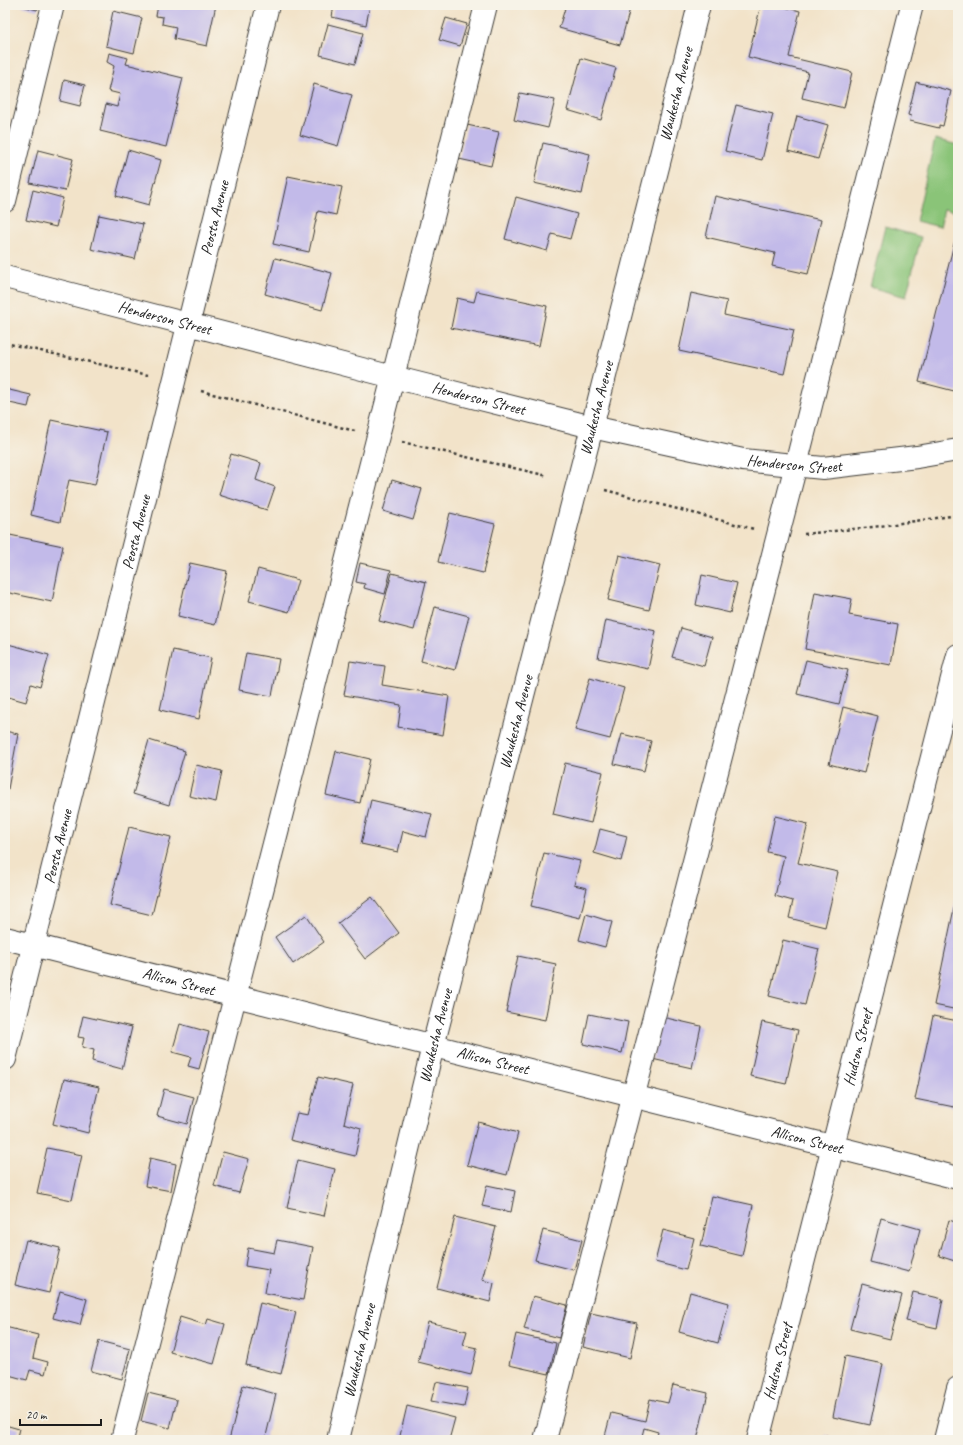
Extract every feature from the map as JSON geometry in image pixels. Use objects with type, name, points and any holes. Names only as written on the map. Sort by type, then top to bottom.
[{"type":"street","points":[[5,201],[53,5]]},
{"type":"street","name":"Peosta Avenue","points":[[5,1059],[268,5]]},
{"type":"street","points":[[122,1440],[393,377],[486,5]]},
{"type":"street","name":"Waukesha Avenue","points":[[338,1440],[433,1046],[699,5]]},
{"type":"street","points":[[545,1440],[796,465],[912,5]]},
{"type":"street","name":"Henderson Street","points":[[5,277],[592,427],[743,460],[822,468],[917,457],[958,450]]},
{"type":"street","name":"Hudson Street","points":[[758,1440],[832,1147],[955,679],[958,655]]},
{"type":"street","name":"Allison Street","points":[[5,938],[958,1178]]},
{"type":"street","points":[[945,1440],[958,1388]]},
{"type":"path","points":[[5,343],[148,375]]},
{"type":"green space","points":[[935,139],[958,145],[958,213],[944,209],[940,227],[916,221]]},
{"type":"green space","points":[[885,227],[921,237],[906,297],[870,287]]},
{"type":"building","points":[[19,5],[39,5],[37,10]]},
{"type":"building","points":[[158,5],[216,5],[207,46],[174,39],[176,27],[162,24],[163,17],[156,16]]},
{"type":"building","points":[[334,5],[370,5],[366,25],[332,17]]},
{"type":"building","points":[[566,5],[631,5],[620,45],[559,28]]},
{"type":"building","points":[[761,5],[776,5],[800,11],[789,57],[852,72],[844,108],[802,98],[808,72],[748,57]]},
{"type":"building","points":[[113,11],[142,18],[134,53],[106,46]]},
{"type":"building","points":[[446,18],[467,24],[460,46],[439,40]]},
{"type":"building","points":[[328,24],[363,33],[355,64],[320,55]]},
{"type":"building","points":[[109,53],[128,58],[126,64],[183,78],[166,147],[100,131],[106,104],[117,107],[120,94],[108,91],[114,66],[107,62]]},
{"type":"building","points":[[581,58],[616,68],[601,120],[567,110]]},
{"type":"building","points":[[64,80],[85,85],[80,106],[60,101]]},
{"type":"building","points":[[916,82],[951,91],[943,126],[939,125],[939,128],[910,121],[911,116],[908,115]]},
{"type":"building","points":[[314,84],[352,95],[338,146],[300,135]]},
{"type":"building","points":[[520,93],[555,100],[548,128],[514,120]]},
{"type":"building","points":[[736,105],[773,114],[762,160],[725,151]]},
{"type":"building","points":[[797,116],[828,125],[818,159],[788,151]]},
{"type":"building","points":[[467,125],[499,132],[491,166],[459,159]]},
{"type":"building","points":[[543,143],[590,154],[582,194],[534,183]]},
{"type":"building","points":[[38,150],[73,159],[65,191],[30,183]]},
{"type":"building","points":[[128,150],[161,160],[149,205],[116,196]]},
{"type":"building","points":[[288,176],[342,187],[336,215],[318,211],[309,252],[273,244]]},
{"type":"building","points":[[33,190],[63,198],[56,227],[26,220]]},
{"type":"building","points":[[715,196],[821,220],[808,274],[772,266],[775,253],[706,237]]},
{"type":"building","points":[[516,197],[577,214],[570,239],[552,234],[547,251],[505,239]]},
{"type":"building","points":[[99,215],[143,224],[135,259],[91,249]]},
{"type":"building","points":[[957,232],[958,233],[958,392],[919,382]]},
{"type":"building","points":[[275,258],[332,273],[322,310],[265,294]]},
{"type":"building","points":[[477,291],[547,306],[539,346],[451,328],[457,298],[474,302]]},
{"type":"building","points":[[691,293],[727,301],[724,315],[794,330],[784,374],[679,351]]},
{"type":"building","points":[[5,389],[31,395],[28,407],[5,402]]},
{"type":"building","points":[[51,420],[107,432],[95,485],[69,480],[60,522],[31,515]]},
{"type":"building","points":[[231,454],[261,463],[256,480],[275,487],[267,510],[219,495]]},
{"type":"building","points":[[392,480],[422,489],[413,520],[383,511]]},
{"type":"building","points":[[450,513],[495,524],[483,573],[438,562]]},
{"type":"building","points":[[5,534],[63,546],[52,602],[5,592]]},
{"type":"building","points":[[619,555],[660,565],[649,610],[608,600]]},
{"type":"building","points":[[190,563],[227,571],[215,625],[178,616]]},
{"type":"building","points":[[360,563],[391,570],[385,594],[364,588],[365,584],[356,582]]},
{"type":"building","points":[[258,569],[298,580],[289,612],[249,601]]},
{"type":"building","points":[[392,573],[426,582],[414,630],[379,621]]},
{"type":"building","points":[[702,575],[737,583],[730,613],[696,605]]},
{"type":"building","points":[[815,592],[852,599],[849,615],[898,624],[891,665],[805,649]]},
{"type":"building","points":[[435,607],[469,616],[455,670],[421,661]]},
{"type":"building","points":[[606,620],[656,631],[648,669],[598,658]]},
{"type":"building","points":[[681,628],[712,637],[704,666],[672,657]]},
{"type":"building","points":[[8,644],[49,655],[40,687],[31,684],[26,702],[5,696],[5,655]]},
{"type":"building","points":[[173,650],[211,658],[199,719],[160,710]]},
{"type":"building","points":[[246,653],[279,659],[272,696],[239,690]]},
{"type":"building","points":[[806,660],[848,670],[839,704],[797,694]]},
{"type":"building","points":[[350,661],[385,666],[382,685],[449,696],[443,735],[398,727],[401,705],[344,695]]},
{"type":"building","points":[[590,678],[624,688],[610,739],[575,730]]},
{"type":"building","points":[[843,707],[878,716],[864,773],[829,764]]},
{"type":"building","points":[[5,731],[18,734],[8,789],[5,788]]},
{"type":"building","points":[[622,734],[651,741],[644,771],[614,764]]},
{"type":"building","points":[[149,740],[185,751],[169,805],[133,794]]},
{"type":"building","points":[[336,751],[370,759],[360,803],[326,795]]},
{"type":"building","points":[[565,763],[603,772],[591,823],[553,814]]},
{"type":"building","points":[[196,765],[222,771],[216,802],[189,796]]},
{"type":"building","points":[[371,800],[432,814],[426,837],[403,831],[398,852],[361,844]]},
{"type":"building","points":[[775,816],[808,824],[798,863],[838,872],[825,927],[789,918],[793,901],[775,896],[784,856],[767,852]]},
{"type":"building","points":[[129,827],[171,837],[152,915],[110,905]]},
{"type":"building","points":[[600,829],[627,836],[621,861],[594,853]]},
{"type":"building","points":[[544,853],[580,861],[574,885],[587,888],[580,918],[531,906]]},
{"type":"building","points":[[958,894],[958,1010],[934,1005]]},
{"type":"building","points":[[372,897],[399,933],[365,959],[338,923]]},
{"type":"building","points":[[586,914],[612,922],[605,947],[579,940]]},
{"type":"building","points":[[306,915],[324,942],[293,964],[275,937]]},
{"type":"building","points":[[783,940],[819,949],[805,1005],[769,996]]},
{"type":"building","points":[[518,956],[556,964],[545,1020],[506,1012]]},
{"type":"building","points":[[589,1014],[628,1022],[622,1053],[583,1044]]},
{"type":"building","points":[[83,1016],[132,1027],[122,1069],[92,1061],[94,1050],[82,1047],[84,1038],[78,1037]]},
{"type":"building","points":[[933,1016],[958,1021],[958,1089],[954,1107],[915,1099]]},
{"type":"building","points":[[662,1017],[701,1026],[692,1068],[652,1059]]},
{"type":"building","points":[[762,1022],[798,1030],[786,1084],[750,1076]]},
{"type":"building","points":[[180,1024],[209,1032],[199,1069],[188,1066],[191,1057],[172,1052]]},
{"type":"building","points":[[318,1077],[353,1085],[344,1123],[361,1128],[355,1156],[290,1140],[297,1113],[308,1115]]},
{"type":"building","points":[[64,1079],[99,1087],[88,1133],[53,1124]]},
{"type":"building","points":[[164,1089],[194,1097],[187,1124],[157,1116]]},
{"type":"building","points":[[478,1122],[518,1133],[507,1175],[467,1165]]},
{"type":"building","points":[[47,1148],[82,1155],[72,1200],[37,1193]]},
{"type":"building","points":[[223,1152],[249,1159],[239,1193],[214,1186]]},
{"type":"building","points":[[150,1158],[176,1164],[171,1191],[145,1186]]},
{"type":"building","points":[[298,1160],[335,1169],[324,1216],[287,1208]]},
{"type":"building","points":[[487,1185],[515,1191],[511,1212],[482,1206]]},
{"type":"building","points":[[712,1196],[753,1205],[742,1256],[701,1246]]},
{"type":"building","points":[[455,1217],[496,1227],[482,1280],[494,1283],[490,1302],[437,1288]]},
{"type":"building","points":[[881,1218],[920,1229],[909,1272],[870,1262]]},
{"type":"building","points":[[949,1220],[958,1223],[958,1262],[939,1256]]},
{"type":"building","points":[[543,1230],[582,1240],[574,1270],[535,1260]]},
{"type":"building","points":[[663,1230],[694,1238],[686,1270],[655,1262]]},
{"type":"building","points":[[26,1240],[60,1248],[49,1293],[15,1285]]},
{"type":"building","points":[[277,1240],[313,1247],[303,1300],[265,1293],[269,1270],[245,1266],[248,1248],[274,1253]]},
{"type":"building","points":[[862,1284],[902,1295],[890,1339],[850,1329]]},
{"type":"building","points":[[60,1291],[87,1299],[80,1325],[53,1318]]},
{"type":"building","points":[[690,1292],[729,1303],[718,1343],[679,1332]]},
{"type":"building","points":[[913,1292],[943,1299],[937,1328],[906,1321]]},
{"type":"building","points":[[533,1296],[567,1305],[559,1338],[524,1329]]},
{"type":"building","points":[[260,1303],[296,1312],[281,1374],[246,1365]]},
{"type":"building","points":[[591,1313],[637,1323],[630,1358],[583,1347]]},
{"type":"building","points":[[180,1317],[206,1325],[208,1319],[225,1324],[214,1364],[170,1352]]},
{"type":"building","points":[[428,1322],[467,1331],[463,1345],[477,1348],[471,1375],[418,1362]]},
{"type":"building","points":[[5,1327],[38,1335],[33,1358],[48,1362],[45,1374],[30,1370],[27,1380],[5,1374]]},
{"type":"building","points":[[516,1334],[556,1343],[549,1374],[509,1365]]},
{"type":"building","points":[[99,1341],[130,1349],[122,1379],[91,1371]]},
{"type":"building","points":[[845,1356],[883,1364],[870,1425],[833,1417]]},
{"type":"building","points":[[436,1382],[468,1388],[464,1407],[431,1401]]},
{"type":"building","points":[[243,1385],[276,1394],[265,1440],[229,1440]]},
{"type":"building","points":[[673,1385],[708,1393],[697,1440],[656,1440],[658,1432],[644,1428],[641,1440],[604,1440],[611,1413],[645,1421],[650,1399],[668,1403]]},
{"type":"building","points":[[148,1393],[177,1400],[170,1428],[141,1421]]},
{"type":"building","points":[[407,1406],[455,1418],[449,1440],[399,1440]]},
{"type":"building","points":[[5,1425],[19,1429],[16,1440],[5,1440]]},
{"type":"building","points":[[826,1435],[841,1440],[824,1440]]}]
